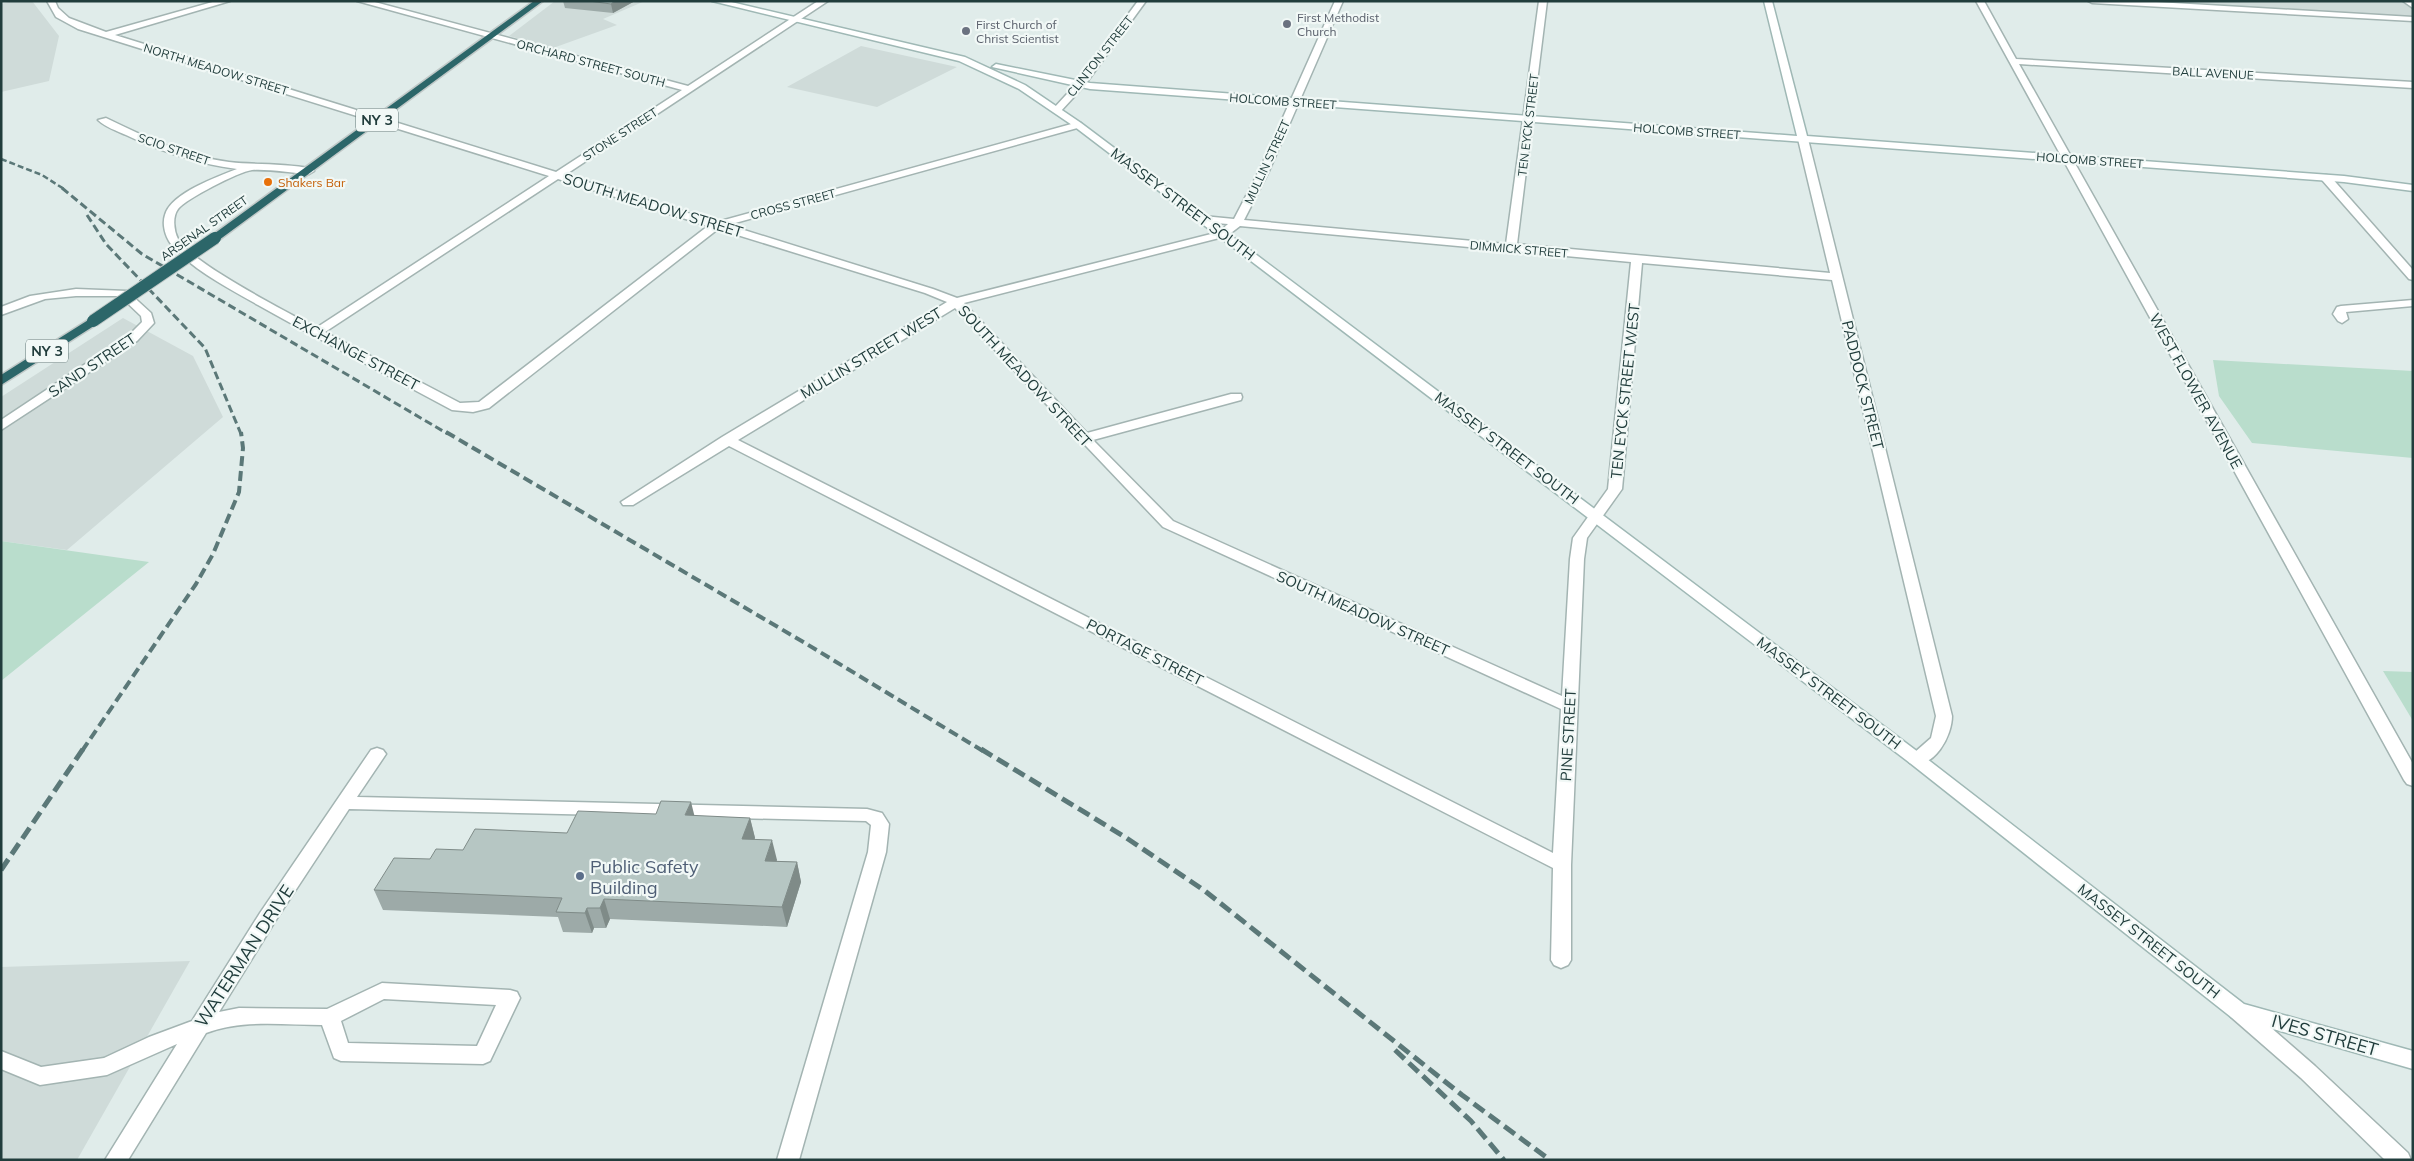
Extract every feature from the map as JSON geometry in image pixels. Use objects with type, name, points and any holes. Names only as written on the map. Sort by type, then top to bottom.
[{"type":"highway","name":"ARSENAL STREET","points":[[1,381],[215,238],[539,1]]},
{"type":"street","name":"NORTH MEADOW STREET","points":[[52,1],[57,13],[74,24],[379,119]]},
{"type":"street","points":[[106,35],[226,1]]},
{"type":"street","name":"ORCHARD STREET SOUTH","points":[[361,1],[689,89]]},
{"type":"street","name":"MASSEY STREET SOUTH","points":[[716,1],[962,59],[1022,87],[1057,110],[1916,759],[2238,1011],[2308,1072],[2400,1160]]},
{"type":"street","name":"STONE STREET","points":[[316,333],[824,1]]},
{"type":"street","name":"CLINTON STREET","points":[[1057,110],[1081,84],[1142,1]]},
{"type":"street","name":"MULLIN STREET","points":[[1223,234],[1238,222],[1295,102],[1339,1]]},
{"type":"street","name":"TEN EYCK STREET","points":[[1511,248],[1543,1]]},
{"type":"street","name":"PADDOCK STREET","points":[[1768,1],[1944,716],[1942,737],[1935,746],[1916,759]]},
{"type":"street","name":"WEST FLOWER AVENUE","points":[[1980,1],[2413,780]]},
{"type":"street","points":[[2092,1],[2174,4],[2413,19]]},
{"type":"street","points":[[2407,1],[2413,6]]},
{"type":"street","name":"HOLCOMB STREET","points":[[962,59],[1081,84],[1295,102],[2326,178],[2413,188]]},
{"type":"street","name":"BALL AVENUE","points":[[2012,61],[2413,85]]},
{"type":"street","name":"SOUTH MEADOW STREET","points":[[379,119],[929,291],[956,302],[1168,524],[1570,706]]},
{"type":"street","name":"SCIO STREET","points":[[103,120],[131,134],[196,159],[250,167],[309,171]]},
{"type":"street","name":"CROSS STREET","points":[[521,376],[716,225],[1078,125]]},
{"type":"street","name":"EXCHANGE STREET","points":[[250,167],[184,198],[173,207],[169,215],[171,234],[175,242],[234,286],[316,333],[457,407],[473,408],[484,405],[521,376]]},
{"type":"street","points":[[2326,178],[2413,277]]},
{"type":"street","name":"DIMMICK STREET","points":[[1203,219],[1836,277]]},
{"type":"street","name":"MULLIN STREET WEST","points":[[628,502],[956,302],[1223,234]]},
{"type":"street","name":"TEN EYCK STREET WEST","points":[[1595,515],[1615,489],[1637,260]]},
{"type":"street","name":"SAND STREET","points":[[1,426],[133,338],[148,322],[147,315],[123,293],[61,294],[29,300],[3,309]]},
{"type":"street","points":[[2342,320],[2339,314],[2341,309],[2413,303]]},
{"type":"street","points":[[1084,438],[1236,397]]},
{"type":"street","name":"PORTAGE STREET","points":[[728,440],[1562,865]]},
{"type":"street","name":"PINE STREET","points":[[1561,960],[1562,865],[1577,559],[1580,538],[1595,515]]},
{"type":"street","name":"WATERMAN DRIVE","points":[[116,1160],[267,918],[377,754]]},
{"type":"street","points":[[345,803],[867,815],[876,818],[880,824],[877,852],[788,1160]]},
{"type":"street","points":[[1,1060],[40,1076],[108,1066],[156,1043],[238,1016],[329,1017],[382,991],[510,998],[484,1055],[341,1052],[329,1017]]},
{"type":"street","name":"IVES STREET","points":[[2238,1011],[2413,1060]]},
{"type":"shaded area","points":[[13,1],[32,1],[59,36],[49,81],[1,92],[1,4]]},
{"type":"shaded area","points":[[555,1],[645,1],[603,19],[617,25],[553,48],[509,36]]},
{"type":"shaded area","points":[[2179,1],[2413,1],[2413,18],[2182,5]]},
{"type":"shaded area","points":[[861,46],[957,67],[877,107],[787,87]]},
{"type":"shaded area","points":[[123,318],[193,356],[223,417],[67,550],[1,541],[1,397]]},
{"type":"shaded area","points":[[190,961],[77,1160],[1,1160],[1,967]]},
{"type":"green space","points":[[2213,360],[2413,371],[2413,458],[2252,443],[2219,396]]},
{"type":"green space","points":[[1,541],[149,562],[1,681]]},
{"type":"green space","points":[[2383,671],[2413,672],[2413,721]]},
{"type":"building","points":[[589,1],[615,1],[611,4]]},
{"type":"building","name":"Public Safety Building","points":[[661,801],[691,802],[685,815],[750,818],[742,839],[772,840],[765,861],[797,862],[782,907],[604,899],[600,908],[587,908],[585,913],[556,912],[562,898],[374,890],[394,858],[430,859],[436,849],[463,850],[475,829],[567,833],[578,811],[656,814]]},
{"type":"railway","points":[[1,159],[42,175],[64,189]]},
{"type":"railway","points":[[62,188],[142,254],[448,434]]},
{"type":"railway","points":[[87,215],[106,244],[205,348],[241,434]]},
{"type":"railway","points":[[82,751],[196,584],[213,554],[239,492],[243,448],[241,432]]},
{"type":"railway","points":[[446,432],[805,643],[983,751]]},
{"type":"railway","points":[[1,870],[83,749]]},
{"type":"railway","points":[[981,749],[1125,837],[1205,891],[1462,1095],[1550,1160]]},
{"type":"railway","points":[[1395,1050],[1471,1121],[1504,1160]]},
{"type":"place","name":"First Methodist Church","points":[[1287,24]]},
{"type":"place","name":"First Church of Christ Scientist","points":[[966,31]]},
{"type":"place","name":"Shakers Bar","points":[[268,182]]},
{"type":"place","name":"Public Safety Building","points":[[580,876]]}]
